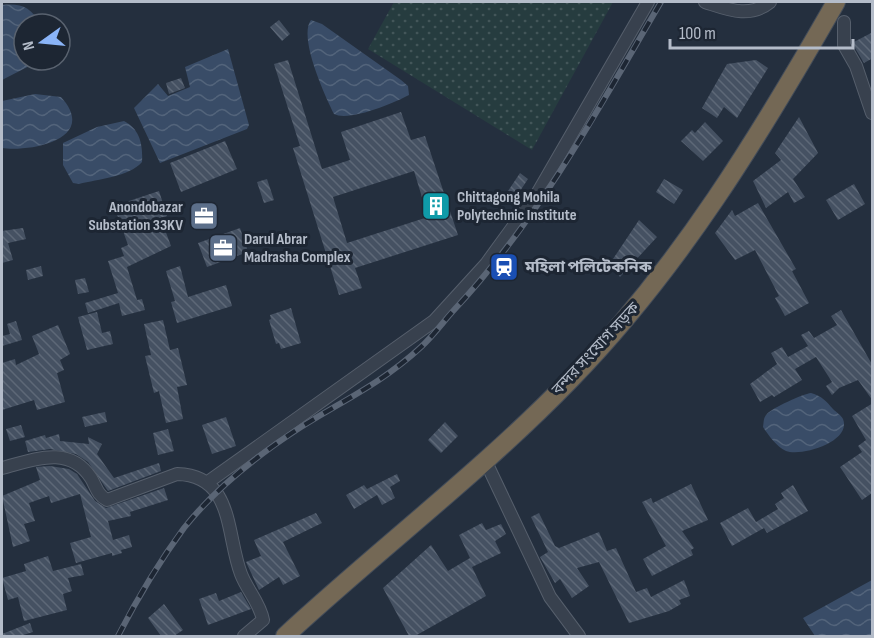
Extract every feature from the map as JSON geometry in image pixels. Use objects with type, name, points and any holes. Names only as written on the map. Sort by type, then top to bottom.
[{"type":"highway","name":"বন্দর সংযোগ সড়ক","points":[[285,636],[484,460],[571,379],[662,275],[722,190],[789,83],[836,2]]},
{"type":"street","points":[[208,482],[434,321],[486,264],[537,194],[648,2]]},
{"type":"street","points":[[705,2],[733,12],[745,12],[755,10],[770,2]]},
{"type":"street","points":[[844,22],[844,45],[856,66],[873,113]]},
{"type":"street","points":[[2,468],[40,458],[64,457],[86,472],[98,493],[107,500],[177,474],[188,474],[208,482],[218,493],[246,588],[261,610],[263,620],[244,636]]},
{"type":"street","points":[[484,460],[550,597],[579,636]]},
{"type":"green space","points":[[394,2],[613,2],[532,150],[368,49]]},
{"type":"water","points":[[2,5],[25,7],[31,12],[12,12],[12,72],[18,72],[2,80]]},
{"type":"water","points":[[311,20],[322,24],[401,80],[408,86],[409,95],[360,114],[341,116],[334,114],[319,81],[310,52],[308,28]]},
{"type":"water","points":[[228,49],[249,125],[247,129],[160,163],[134,108],[158,84],[168,96],[190,87],[185,67]]},
{"type":"water","points":[[35,94],[61,97],[71,111],[72,123],[67,133],[43,145],[29,148],[2,148],[2,101]]},
{"type":"water","points":[[124,121],[137,133],[142,150],[142,162],[129,171],[113,177],[79,184],[73,183],[63,165],[63,143],[97,127]]},
{"type":"water","points":[[811,393],[824,399],[841,416],[844,427],[840,435],[824,446],[802,452],[786,451],[776,444],[763,427],[765,417],[781,405]]},
{"type":"water","points":[[872,580],[872,636],[815,636],[803,618]]},
{"type":"building","points":[[279,20],[290,34],[282,41],[270,27]]},
{"type":"building","points":[[873,32],[873,58],[864,63],[852,43]]},
{"type":"building","points":[[288,60],[322,169],[350,160],[341,132],[401,112],[411,140],[425,136],[458,235],[355,268],[362,288],[339,295],[293,148],[300,146],[274,64]],"holes":[[[414,171],[428,217],[347,243],[333,197]]]},
{"type":"building","points":[[756,60],[768,68],[737,118],[724,107],[717,118],[702,108],[727,64]]},
{"type":"building","points":[[181,78],[185,88],[169,94],[166,83]]},
{"type":"building","points":[[799,117],[818,153],[793,179],[805,197],[794,203],[788,192],[766,208],[753,181],[781,160],[775,153]]},
{"type":"building","points":[[705,122],[723,141],[703,161],[681,141],[692,130],[695,133]]},
{"type":"building","points":[[225,141],[237,169],[181,192],[170,163]]},
{"type":"building","points":[[520,173],[528,179],[516,197],[508,191]]},
{"type":"building","points":[[267,179],[274,200],[264,203],[257,182]]},
{"type":"building","points":[[664,179],[683,190],[674,204],[656,192]]},
{"type":"building","points":[[854,184],[865,204],[838,220],[826,200]]},
{"type":"building","points":[[159,191],[167,216],[161,219],[171,246],[127,267],[137,300],[142,299],[145,310],[122,316],[119,303],[88,313],[85,303],[118,293],[108,261],[124,256],[121,248],[128,245],[114,206]]},
{"type":"building","points":[[758,203],[796,269],[792,271],[809,303],[785,316],[775,298],[779,296],[755,250],[735,260],[715,233],[732,210],[735,216]]},
{"type":"building","points":[[639,220],[657,237],[620,277],[611,262]]},
{"type":"building","points":[[23,228],[26,239],[8,243],[13,260],[2,263],[2,231]]},
{"type":"building","name":"Darul Abrar Madrasha Complex","points":[[240,228],[248,252],[207,267],[198,243]]},
{"type":"building","points":[[41,266],[43,276],[28,280],[26,270]]},
{"type":"building","points":[[180,266],[188,297],[226,285],[232,306],[177,323],[171,302],[175,301],[166,271]]},
{"type":"building","points":[[85,278],[89,292],[78,294],[75,280]]},
{"type":"building","points":[[291,308],[301,343],[281,349],[279,343],[276,344],[269,320],[270,315]]},
{"type":"building","points":[[841,310],[873,366],[873,401],[858,380],[839,388],[832,395],[826,386],[832,382],[816,357],[795,369],[802,380],[774,397],[772,395],[760,402],[750,384],[777,364],[771,353],[782,347],[788,357],[808,346],[801,335],[809,331],[814,338],[837,325],[831,316]]},
{"type":"building","points":[[97,312],[102,333],[110,331],[113,344],[87,350],[78,317]]},
{"type":"building","points":[[163,320],[170,350],[178,348],[187,385],[177,387],[183,419],[166,423],[159,391],[154,393],[145,356],[151,355],[144,324]]},
{"type":"building","points":[[16,321],[22,340],[2,346],[2,336],[10,334],[7,324]]},
{"type":"building","points":[[58,325],[70,354],[60,360],[64,370],[57,373],[65,402],[37,410],[34,400],[2,410],[2,363],[15,359],[16,365],[39,354],[32,336]]},
{"type":"building","points":[[873,403],[872,493],[862,500],[840,467],[862,452],[858,446],[866,440],[852,416]]},
{"type":"building","points":[[105,412],[107,422],[85,427],[82,417]]},
{"type":"building","points":[[226,417],[236,446],[212,454],[202,425]]},
{"type":"building","points":[[445,422],[458,436],[441,453],[428,440]]},
{"type":"building","points":[[21,425],[25,437],[10,441],[6,429]]},
{"type":"building","points":[[168,429],[174,451],[158,455],[153,433]]},
{"type":"building","points":[[59,434],[60,441],[89,444],[88,437],[102,444],[97,454],[114,478],[159,463],[161,471],[108,491],[88,462],[76,454],[50,449],[28,452],[25,441],[45,435],[46,438]]},
{"type":"building","points":[[50,466],[69,469],[77,474],[95,501],[106,508],[164,488],[168,500],[130,512],[131,516],[108,521],[113,540],[129,535],[132,547],[112,556],[112,553],[76,563],[70,543],[91,537],[80,494],[51,503],[49,496],[29,503],[35,521],[24,524],[30,541],[13,547],[2,496],[40,480],[36,467]]},
{"type":"building","points":[[397,474],[400,481],[390,487],[395,498],[382,505],[377,495],[354,509],[346,495],[364,485],[367,489]]},
{"type":"building","points":[[691,484],[708,520],[682,531],[694,548],[691,550],[693,555],[652,576],[643,559],[666,546],[642,502],[651,498],[653,503]]},
{"type":"building","points":[[793,485],[808,511],[767,533],[764,528],[732,546],[720,523],[748,508],[756,522],[778,509],[775,504],[784,498],[781,493]]},
{"type":"building","points":[[316,513],[322,523],[283,542],[300,576],[283,585],[279,577],[259,590],[246,562],[261,556],[254,540]]},
{"type":"building","points":[[539,513],[555,546],[559,548],[599,532],[607,551],[616,548],[636,592],[647,588],[651,597],[684,580],[690,596],[679,600],[681,604],[669,611],[629,623],[599,562],[577,568],[589,586],[572,598],[560,579],[555,583],[540,557],[548,552],[531,517]]},
{"type":"building","points":[[482,523],[486,530],[501,524],[506,534],[495,541],[501,553],[472,567],[486,596],[415,636],[409,636],[383,588],[431,545],[448,571],[470,558],[459,535]]},
{"type":"building","points":[[48,556],[53,571],[81,564],[84,575],[68,578],[72,591],[63,594],[67,610],[24,621],[18,597],[8,600],[2,578],[26,571],[24,564]]},
{"type":"building","points":[[241,592],[251,609],[208,625],[199,599],[216,593],[219,601]]},
{"type":"building","points":[[164,604],[183,630],[174,636],[161,636],[148,618]]},
{"type":"building","points":[[30,623],[33,632],[20,636],[2,636],[2,634]]},
{"type":"railway","points":[[118,636],[166,554],[184,528],[209,500],[269,449],[377,381],[406,360],[430,338],[485,275],[514,238],[566,162],[661,2]]},
{"type":"place","name":"Chittagong Mohila Polytechnic Institute","points":[[436,206]]},
{"type":"place","name":"Anondobazar Substation 33KV","points":[[204,216]]},
{"type":"place","name":"Darul Abrar Madrasha Complex","points":[[223,248]]},
{"type":"place","name":"মহিলা পলিটেকনিক","points":[[504,267]]}]
